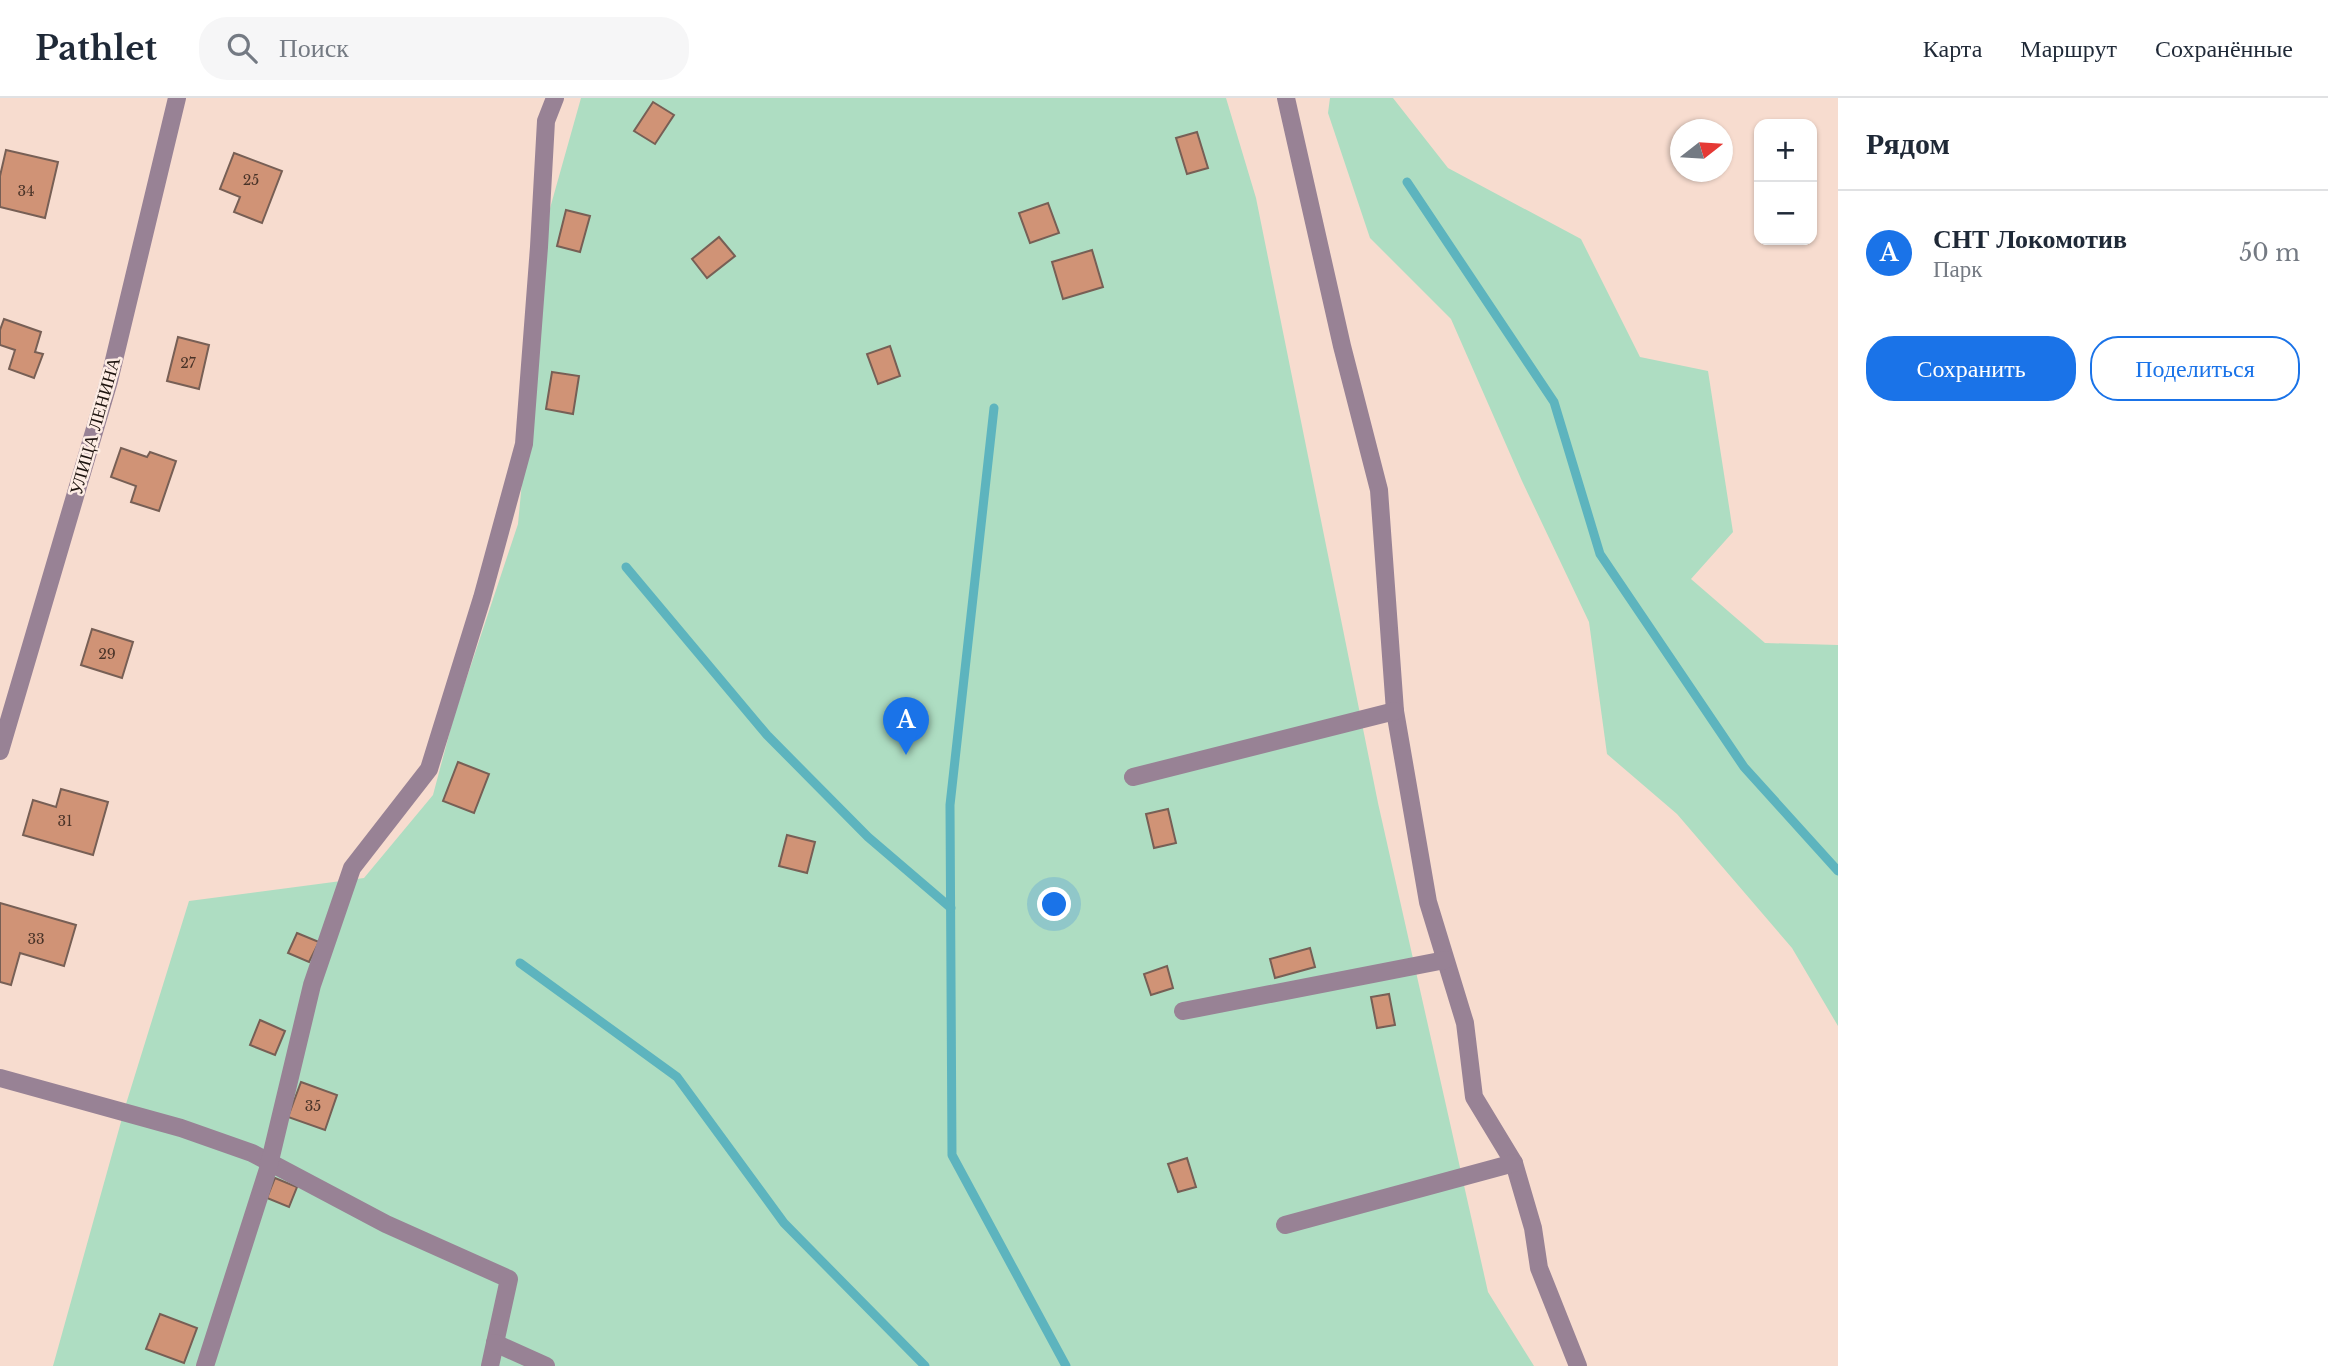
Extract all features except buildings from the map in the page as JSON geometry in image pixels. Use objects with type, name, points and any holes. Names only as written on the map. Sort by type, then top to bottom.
[{"type":"street","name":"УЛИЦА ЛЕНИНА","points":[[0,751],[109,381],[177,98]]},
{"type":"street","points":[[205,1366],[270,1163],[312,985],[352,868],[429,769],[482,598],[524,444],[540,247],[546,121],[555,98]]},
{"type":"street","points":[[1286,98],[1342,346],[1379,490],[1395,711],[1428,902],[1465,1023],[1474,1097],[1514,1163],[1533,1228],[1539,1268],[1578,1366]]},
{"type":"street","points":[[1133,777],[1395,711]]},
{"type":"street","points":[[1183,1011],[1446,960]]},
{"type":"street","points":[[0,1078],[181,1128],[252,1153],[386,1224],[509,1279],[489,1366]]},
{"type":"street","points":[[1285,1225],[1514,1163]]},
{"type":"street","points":[[495,1343],[546,1366]]},
{"type":"green space","points":[[581,98],[1226,98],[1256,198],[1378,803],[1488,1292],[1534,1366],[53,1366],[126,1104],[189,901],[364,878],[433,795],[454,716],[518,524],[547,219]]},
{"type":"green space","points":[[1330,98],[1393,98],[1448,168],[1581,239],[1640,357],[1708,371],[1733,532],[1691,579],[1765,643],[1838,645],[1838,1026],[1792,948],[1677,814],[1607,754],[1589,622],[1522,481],[1451,319],[1370,238],[1328,113]]},
{"type":"waterway","points":[[1407,182],[1554,402],[1600,554],[1744,767],[1838,871]]},
{"type":"waterway","points":[[994,408],[950,805],[952,1155],[1066,1366]]},
{"type":"waterway","points":[[626,567],[767,735],[868,837],[951,908]]},
{"type":"waterway","points":[[520,963],[677,1077],[784,1223],[925,1366]]},
{"type":"place","name":"СНТ Локомотив","points":[[906,755]]}]
